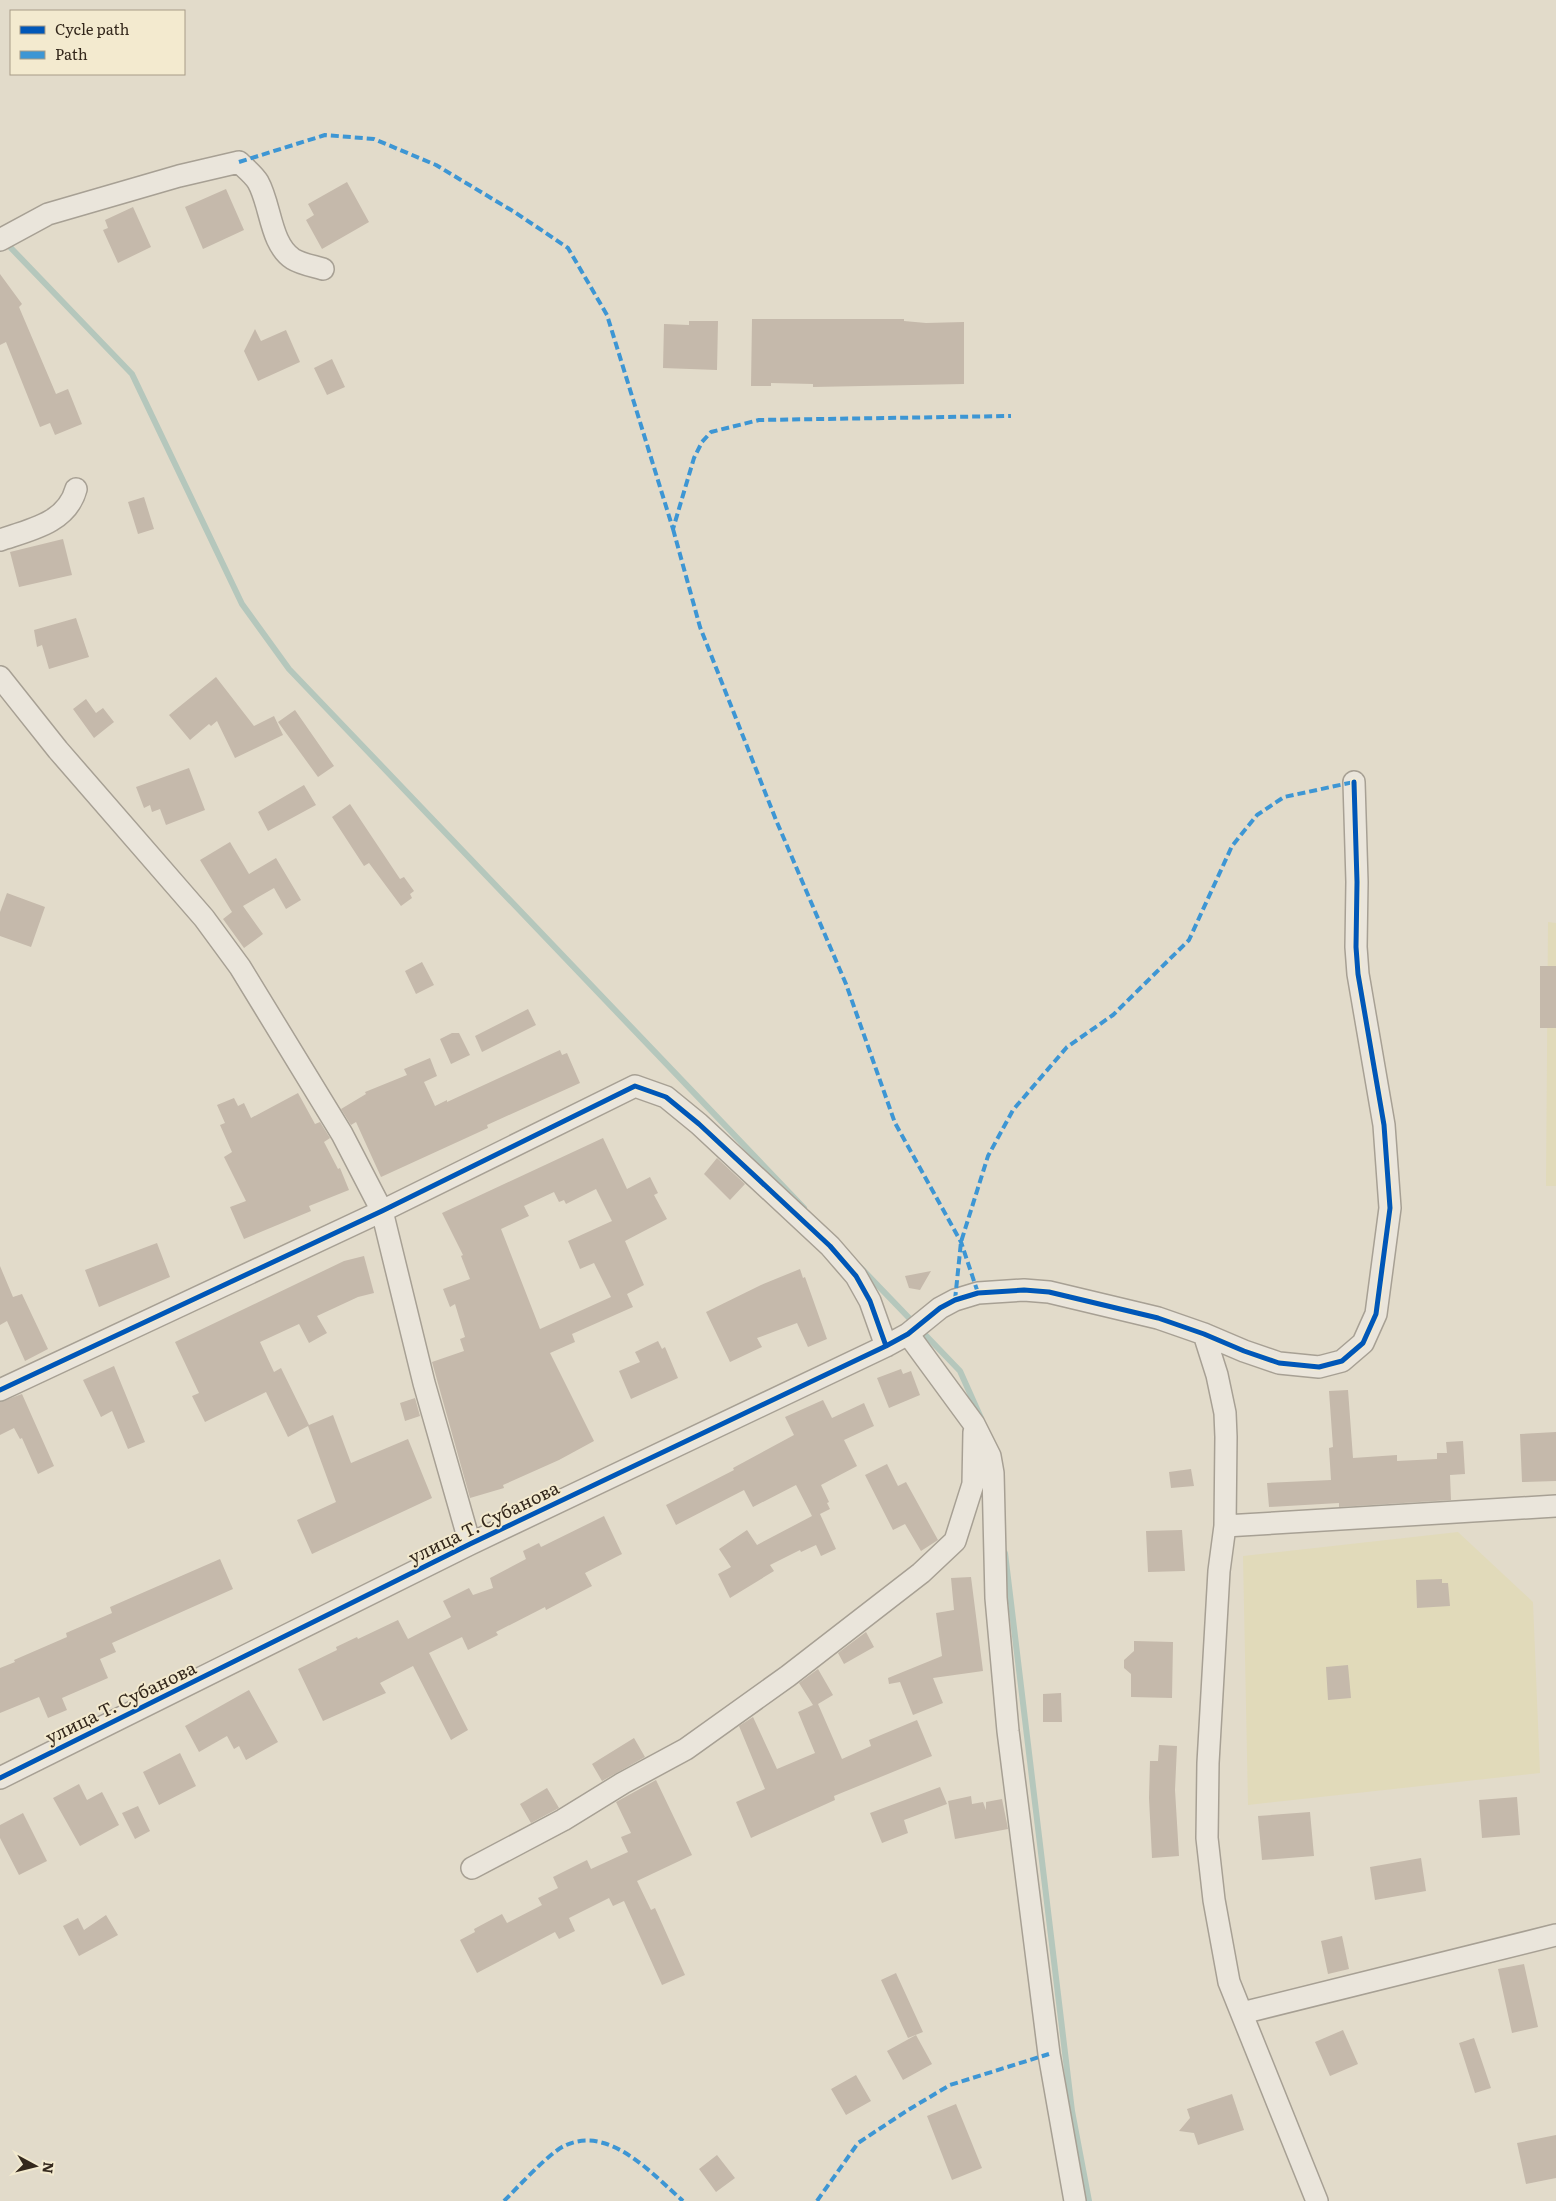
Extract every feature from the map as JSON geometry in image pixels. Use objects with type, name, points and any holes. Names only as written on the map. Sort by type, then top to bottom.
[{"type":"street","points":[[0,240],[48,214],[179,176],[239,162],[257,181],[268,204],[279,242],[286,252],[294,260],[322,269]]},
{"type":"street","points":[[0,540],[52,522],[71,505],[76,489]]},
{"type":"street","points":[[0,677],[58,750],[204,918],[240,967],[342,1134],[382,1211],[424,1383],[470,1544]]},
{"type":"street","name":"улица Т. Субанова","points":[[0,1778],[470,1544],[886,1346],[910,1331],[940,1308],[978,1293],[1024,1290],[1049,1292],[1158,1318],[1279,1363],[1319,1367],[1342,1361],[1363,1343],[1376,1314],[1390,1208],[1389,1170],[1384,1125],[1356,947],[1357,882],[1354,782]]},
{"type":"street","points":[[0,1390],[382,1211],[635,1086],[666,1097],[699,1124],[830,1246],[856,1276],[870,1301],[886,1346]]},
{"type":"street","points":[[910,1331],[974,1424],[990,1456],[993,1473],[996,1598],[1008,1732],[1049,2054],[1075,2201]]},
{"type":"street","points":[[1204,1334],[1217,1375],[1225,1413],[1225,1526],[1219,1571],[1208,1762],[1207,1838],[1214,1900],[1229,1982],[1317,2201]]},
{"type":"street","points":[[472,1868],[563,1820],[623,1783],[686,1748],[788,1676],[921,1573],[955,1541],[972,1484],[974,1424]]},
{"type":"street","points":[[1225,1526],[1556,1506]]},
{"type":"street","points":[[1242,2013],[1556,1935]]},
{"type":"shaded area","points":[[1548,922],[1556,923],[1556,1186],[1546,1186]]},
{"type":"shaded area","points":[[1458,1532],[1533,1602],[1540,1773],[1248,1805],[1243,1556]]},
{"type":"building","points":[[347,182],[369,222],[322,249],[306,220],[314,215],[308,204]]},
{"type":"building","points":[[226,189],[244,230],[203,249],[185,207]]},
{"type":"building","points":[[133,207],[151,247],[118,263],[103,230],[108,228],[105,220]]},
{"type":"building","points":[[0,274],[22,304],[19,307],[56,394],[68,389],[82,424],[55,435],[50,423],[40,427],[6,342],[0,345]]},
{"type":"building","points":[[752,319],[904,319],[904,321],[926,323],[964,322],[964,384],[813,387],[813,384],[771,383],[771,386],[751,386]]},
{"type":"building","points":[[689,321],[718,321],[717,370],[663,368],[664,324],[689,325]]},
{"type":"building","points":[[255,329],[261,341],[286,330],[300,362],[258,381],[244,351]]},
{"type":"building","points":[[332,359],[345,387],[327,395],[314,368]]},
{"type":"building","points":[[144,497],[154,529],[138,534],[128,502]]},
{"type":"building","points":[[63,539],[72,575],[19,587],[10,552]]},
{"type":"building","points":[[76,618],[89,657],[49,669],[42,645],[37,647],[34,630]]},
{"type":"building","points":[[216,677],[254,726],[274,716],[283,735],[235,758],[217,721],[211,726],[209,724],[190,740],[169,715]]},
{"type":"building","points":[[86,699],[96,713],[103,708],[114,722],[94,738],[73,709]]},
{"type":"building","points":[[295,710],[334,766],[318,777],[278,722]]},
{"type":"building","points":[[189,768],[205,810],[166,825],[160,809],[152,812],[150,805],[144,808],[136,787]]},
{"type":"building","points":[[304,785],[316,805],[268,831],[258,812]]},
{"type":"building","points":[[350,804],[400,879],[404,877],[414,891],[410,894],[412,898],[401,906],[369,863],[364,866],[332,817]]},
{"type":"building","points":[[230,842],[249,874],[276,858],[301,900],[286,909],[274,888],[243,906],[263,934],[244,948],[223,919],[232,912],[200,860]]},
{"type":"building","points":[[7,893],[45,907],[31,947],[0,936],[0,912]]},
{"type":"building","points":[[422,962],[434,985],[416,994],[405,971]]},
{"type":"building","points":[[1540,966],[1556,966],[1556,1028],[1540,1028]]},
{"type":"building","points":[[528,1009],[536,1025],[482,1052],[475,1036]]},
{"type":"building","points":[[452,1033],[459,1033],[470,1055],[451,1064],[440,1039]]},
{"type":"building","points":[[560,1050],[562,1055],[567,1053],[580,1083],[487,1125],[488,1128],[381,1177],[356,1122],[351,1125],[341,1109],[366,1094],[365,1092],[407,1075],[404,1069],[430,1058],[437,1076],[424,1082],[435,1106]]},
{"type":"building","points":[[298,1093],[315,1124],[320,1122],[330,1138],[324,1142],[338,1169],[340,1168],[349,1190],[309,1206],[311,1211],[244,1239],[230,1207],[246,1201],[224,1157],[232,1152],[220,1125],[225,1123],[217,1105],[234,1098],[238,1106],[244,1103],[251,1118]]},
{"type":"building","points":[[603,1138],[627,1189],[650,1177],[658,1193],[654,1195],[667,1219],[625,1241],[644,1285],[627,1294],[633,1307],[572,1334],[575,1342],[550,1353],[594,1441],[559,1460],[503,1485],[504,1488],[470,1498],[432,1362],[464,1351],[460,1339],[465,1337],[455,1304],[450,1307],[443,1289],[470,1279],[461,1256],[463,1255],[442,1213]],"holes":[[[596,1189],[612,1221],[568,1241],[580,1269],[594,1263],[611,1297],[540,1329],[501,1229],[529,1216],[524,1206],[554,1192],[559,1202],[564,1200],[566,1204]]]},
{"type":"building","points":[[717,1158],[745,1184],[730,1200],[704,1174]]},
{"type":"building","points":[[157,1243],[170,1277],[99,1307],[85,1270]]},
{"type":"building","points":[[364,1256],[374,1293],[358,1297],[317,1316],[327,1333],[309,1343],[299,1324],[260,1342],[274,1372],[281,1368],[309,1425],[333,1415],[351,1463],[408,1439],[432,1498],[312,1554],[297,1520],[336,1502],[308,1426],[288,1437],[266,1392],[205,1422],[192,1396],[199,1393],[175,1342],[344,1261]]},
{"type":"building","points":[[0,1266],[13,1297],[22,1294],[48,1349],[25,1361],[7,1321],[0,1325]]},
{"type":"building","points":[[800,1269],[803,1278],[805,1277],[827,1339],[808,1347],[797,1323],[757,1338],[762,1347],[730,1362],[706,1312],[761,1285]]},
{"type":"building","points":[[931,1271],[920,1290],[909,1288],[905,1276]]},
{"type":"building","points":[[658,1341],[662,1349],[665,1347],[678,1378],[631,1399],[619,1371],[640,1362],[635,1352]]},
{"type":"building","points":[[114,1366],[145,1442],[128,1449],[112,1411],[101,1417],[83,1380]]},
{"type":"building","points":[[901,1369],[903,1374],[911,1371],[920,1395],[889,1408],[877,1378]]},
{"type":"building","points":[[1348,1390],[1353,1458],[1397,1455],[1397,1461],[1437,1459],[1437,1453],[1447,1453],[1446,1442],[1463,1441],[1465,1474],[1450,1475],[1451,1500],[1339,1507],[1339,1503],[1269,1507],[1267,1483],[1331,1480],[1329,1448],[1333,1447],[1329,1391]]},
{"type":"building","points":[[22,1394],[54,1466],[38,1474],[22,1438],[20,1439],[14,1428],[0,1435],[0,1402]]},
{"type":"building","points":[[415,1398],[420,1416],[405,1421],[400,1403]]},
{"type":"building","points":[[823,1400],[832,1418],[864,1403],[874,1426],[844,1440],[857,1466],[821,1485],[829,1502],[827,1503],[830,1509],[820,1514],[836,1549],[821,1556],[816,1545],[801,1552],[800,1550],[770,1565],[774,1571],[730,1598],[718,1574],[731,1567],[719,1549],[747,1530],[757,1545],[812,1516],[796,1485],[753,1507],[744,1490],[676,1525],[666,1505],[734,1470],[733,1468],[794,1435],[785,1417]]},
{"type":"building","points":[[1556,1432],[1556,1481],[1522,1482],[1520,1434]]},
{"type":"building","points":[[887,1464],[898,1486],[906,1482],[938,1540],[921,1551],[905,1524],[893,1530],[865,1475]]},
{"type":"building","points":[[1191,1469],[1194,1486],[1171,1488],[1169,1472]]},
{"type":"building","points":[[604,1516],[622,1554],[585,1573],[592,1586],[546,1610],[545,1607],[496,1632],[498,1635],[468,1650],[462,1637],[429,1653],[468,1730],[451,1740],[413,1666],[380,1683],[386,1693],[323,1721],[298,1669],[337,1650],[336,1647],[398,1620],[408,1639],[451,1617],[443,1601],[469,1588],[473,1595],[493,1588],[490,1578],[526,1559],[523,1551],[539,1543],[541,1547]]},
{"type":"building","points":[[1182,1530],[1185,1571],[1148,1572],[1146,1531]]},
{"type":"building","points":[[220,1559],[233,1589],[112,1643],[116,1652],[100,1659],[108,1678],[62,1698],[67,1710],[48,1718],[39,1697],[0,1713],[0,1668],[67,1637],[66,1633],[112,1613],[110,1607]]},
{"type":"building","points":[[971,1577],[983,1671],[933,1678],[943,1703],[913,1715],[900,1682],[889,1684],[888,1678],[942,1656],[936,1613],[954,1610],[951,1578]]},
{"type":"building","points":[[1442,1579],[1442,1583],[1448,1583],[1450,1606],[1417,1608],[1416,1580]]},
{"type":"building","points":[[866,1632],[874,1647],[844,1664],[838,1653]]},
{"type":"building","points":[[1134,1641],[1173,1642],[1172,1698],[1131,1697],[1131,1674],[1124,1668],[1124,1660],[1134,1651]]},
{"type":"building","points":[[1348,1665],[1351,1698],[1328,1700],[1326,1667]]},
{"type":"building","points":[[818,1669],[833,1695],[818,1704],[842,1759],[871,1746],[869,1740],[917,1720],[932,1756],[834,1796],[835,1800],[751,1838],[736,1802],[765,1789],[739,1726],[753,1717],[777,1769],[815,1753],[798,1712],[813,1705],[799,1683]]},
{"type":"building","points":[[249,1690],[278,1742],[246,1760],[239,1746],[234,1749],[227,1736],[199,1752],[185,1726]]},
{"type":"building","points":[[1061,1693],[1062,1722],[1043,1722],[1043,1694]]},
{"type":"building","points":[[634,1738],[645,1757],[602,1781],[592,1764]]},
{"type":"building","points":[[1159,1745],[1177,1746],[1175,1790],[1179,1856],[1152,1858],[1149,1798],[1150,1761],[1158,1761]]},
{"type":"building","points":[[180,1753],[196,1786],[159,1805],[143,1772]]},
{"type":"building","points":[[656,1780],[692,1855],[637,1881],[651,1910],[655,1908],[685,1975],[662,1985],[624,1901],[613,1906],[609,1898],[569,1918],[575,1931],[559,1939],[555,1932],[477,1973],[460,1940],[475,1932],[474,1929],[502,1914],[507,1923],[542,1905],[538,1898],[558,1888],[553,1877],[587,1860],[591,1869],[628,1852],[621,1837],[631,1833],[616,1802]]},
{"type":"building","points":[[79,1784],[87,1800],[102,1792],[119,1825],[80,1846],[53,1798]]},
{"type":"building","points":[[940,1787],[947,1804],[904,1820],[908,1833],[882,1843],[870,1813]]},
{"type":"building","points":[[547,1788],[559,1808],[531,1823],[520,1804]]},
{"type":"building","points":[[971,1796],[972,1804],[983,1802],[986,1810],[986,1802],[1002,1799],[1008,1829],[955,1839],[948,1801]]},
{"type":"building","points":[[1517,1797],[1520,1835],[1482,1838],[1479,1800]]},
{"type":"building","points":[[138,1806],[150,1831],[135,1839],[122,1813]]},
{"type":"building","points":[[1310,1812],[1314,1856],[1262,1860],[1258,1816]]},
{"type":"building","points":[[23,1813],[47,1861],[19,1875],[0,1838],[0,1825]]},
{"type":"building","points":[[1421,1858],[1426,1891],[1375,1900],[1370,1867]]},
{"type":"building","points":[[106,1915],[118,1935],[79,1956],[63,1926],[78,1918],[84,1930]]},
{"type":"building","points":[[1342,1936],[1349,1969],[1328,1974],[1321,1941]]},
{"type":"building","points":[[1524,1964],[1538,2027],[1512,2033],[1498,1969]]},
{"type":"building","points":[[896,1973],[923,2032],[908,2038],[881,1980]]},
{"type":"building","points":[[1343,2030],[1358,2064],[1330,2076],[1315,2042]]},
{"type":"building","points":[[916,2035],[932,2064],[903,2080],[887,2051]]},
{"type":"building","points":[[1474,2038],[1491,2088],[1475,2093],[1459,2043]]},
{"type":"building","points":[[856,2075],[871,2101],[846,2115],[831,2089]]},
{"type":"building","points":[[1232,2094],[1244,2130],[1198,2145],[1194,2133],[1179,2131],[1190,2118],[1187,2109]]},
{"type":"building","points":[[956,2104],[982,2168],[952,2180],[927,2116]]},
{"type":"building","points":[[1556,2135],[1556,2178],[1526,2184],[1517,2143]]},
{"type":"building","points":[[717,2155],[735,2178],[716,2192],[699,2169]]},
{"type":"waterway","points":[[10,247],[132,374],[242,604],[289,669],[804,1208]]},
{"type":"waterway","points":[[861,1268],[960,1371],[981,1418]]},
{"type":"waterway","points":[[1005,1553],[1072,2111],[1089,2201]]},
{"type":"marked path","points":[[239,162],[325,135],[374,139],[436,165],[516,213],[568,248],[607,315],[673,529],[694,458],[702,442],[711,432],[759,420],[1011,416]]},
{"type":"marked path","points":[[673,529],[700,627],[776,820],[846,984],[895,1123],[961,1242],[978,1293]]},
{"type":"marked path","points":[[955,1300],[961,1242],[988,1156],[1013,1110],[1067,1047],[1113,1015],[1189,940],[1232,846],[1257,815],[1284,797],[1354,782]]},
{"type":"marked path","points":[[817,2201],[858,2143],[908,2110],[950,2085],[1049,2054]]},
{"type":"marked path","points":[[504,2201],[550,2156],[564,2146],[581,2141],[597,2142],[629,2155],[683,2201]]},
{"type":"cycle path","points":[[0,1778],[470,1544],[886,1346],[908,1334],[940,1308],[955,1300],[978,1293],[1024,1290],[1049,1292],[1158,1318],[1279,1363],[1319,1367],[1342,1361],[1363,1343],[1376,1314],[1390,1208],[1384,1125],[1358,974],[1354,782]]},
{"type":"cycle path","points":[[0,1390],[382,1211],[635,1086],[666,1097],[699,1124],[830,1246],[856,1276],[870,1301],[886,1346]]}]
